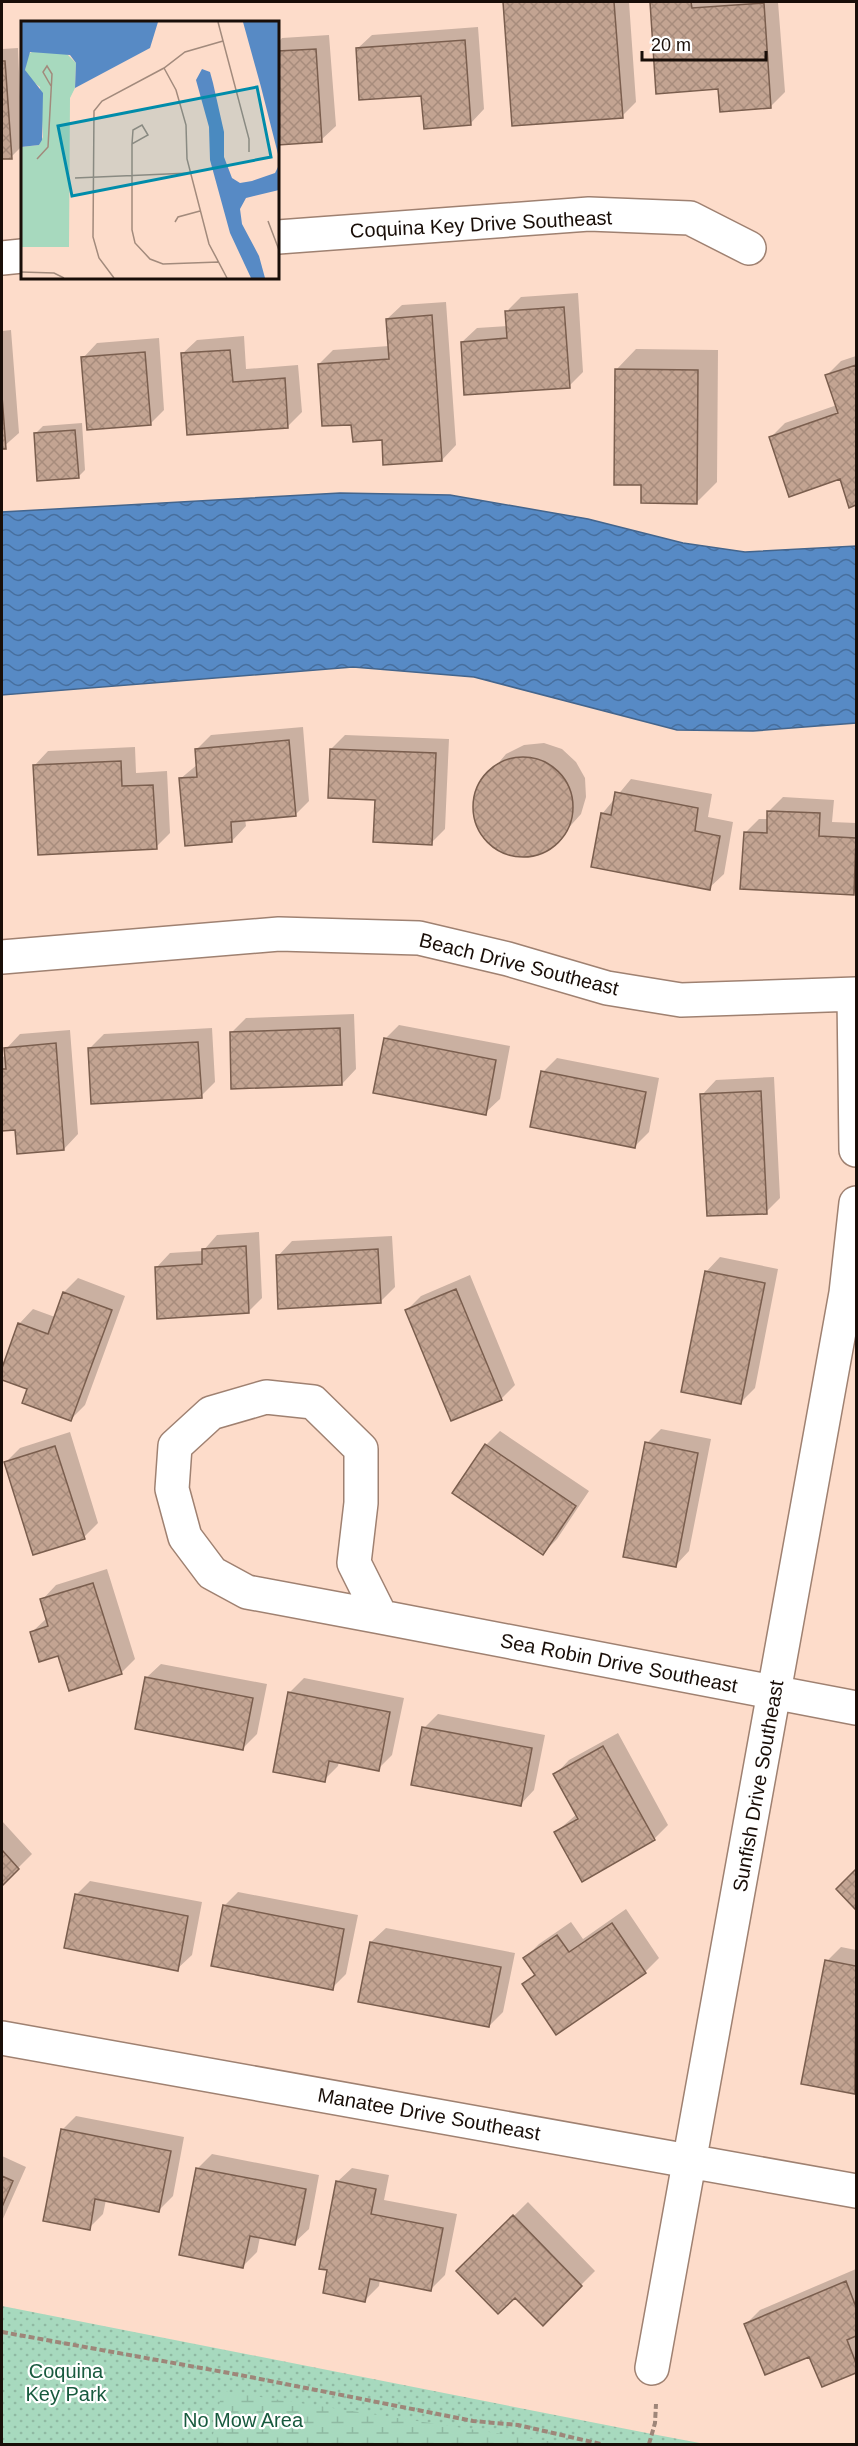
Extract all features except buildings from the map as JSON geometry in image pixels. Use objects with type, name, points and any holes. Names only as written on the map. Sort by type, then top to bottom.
[{"type":"street","name":"Coquina Key Drive Southeast","points":[[279,237],[589,214],[690,218],[749,248]]},
{"type":"street","points":[[2,258],[21,256]]},
{"type":"street","name":"Beach Drive Southeast","points":[[2,957],[279,934],[419,938],[508,959],[607,988],[681,1000],[855,995]]},
{"type":"street","points":[[855,995],[856,1150]]},
{"type":"street","name":"Sunfish Drive Southeast","points":[[654,2383],[691,2160],[844,1305],[856,1203]]},
{"type":"street","name":"Sea Robin Drive Southeast","points":[[381,1617],[354,1563],[361,1503],[361,1449],[313,1402],[266,1397],[211,1413],[175,1446],[172,1489],[185,1537],[212,1573],[247,1592],[856,1708]]},
{"type":"street","name":"Manatee Drive Southeast","points":[[2,2038],[856,2191]]},
{"type":"path","points":[[2,2332],[240,2375],[473,2421],[518,2425],[601,2445]]},
{"type":"path","points":[[650,2445],[655,2423],[654,2383]]},
{"type":"green space","name":"Coquina Key Park","points":[[2,2306],[652,2434],[705,2444],[2,2444]]},
{"type":"green space","name":"No Mow Area","points":[[222,2391],[567,2444],[211,2444]]},
{"type":"water","points":[[340,493],[450,495],[588,519],[683,543],[745,552],[856,546],[856,723],[753,731],[677,730],[474,677],[353,667],[2,695],[2,512]]}]
